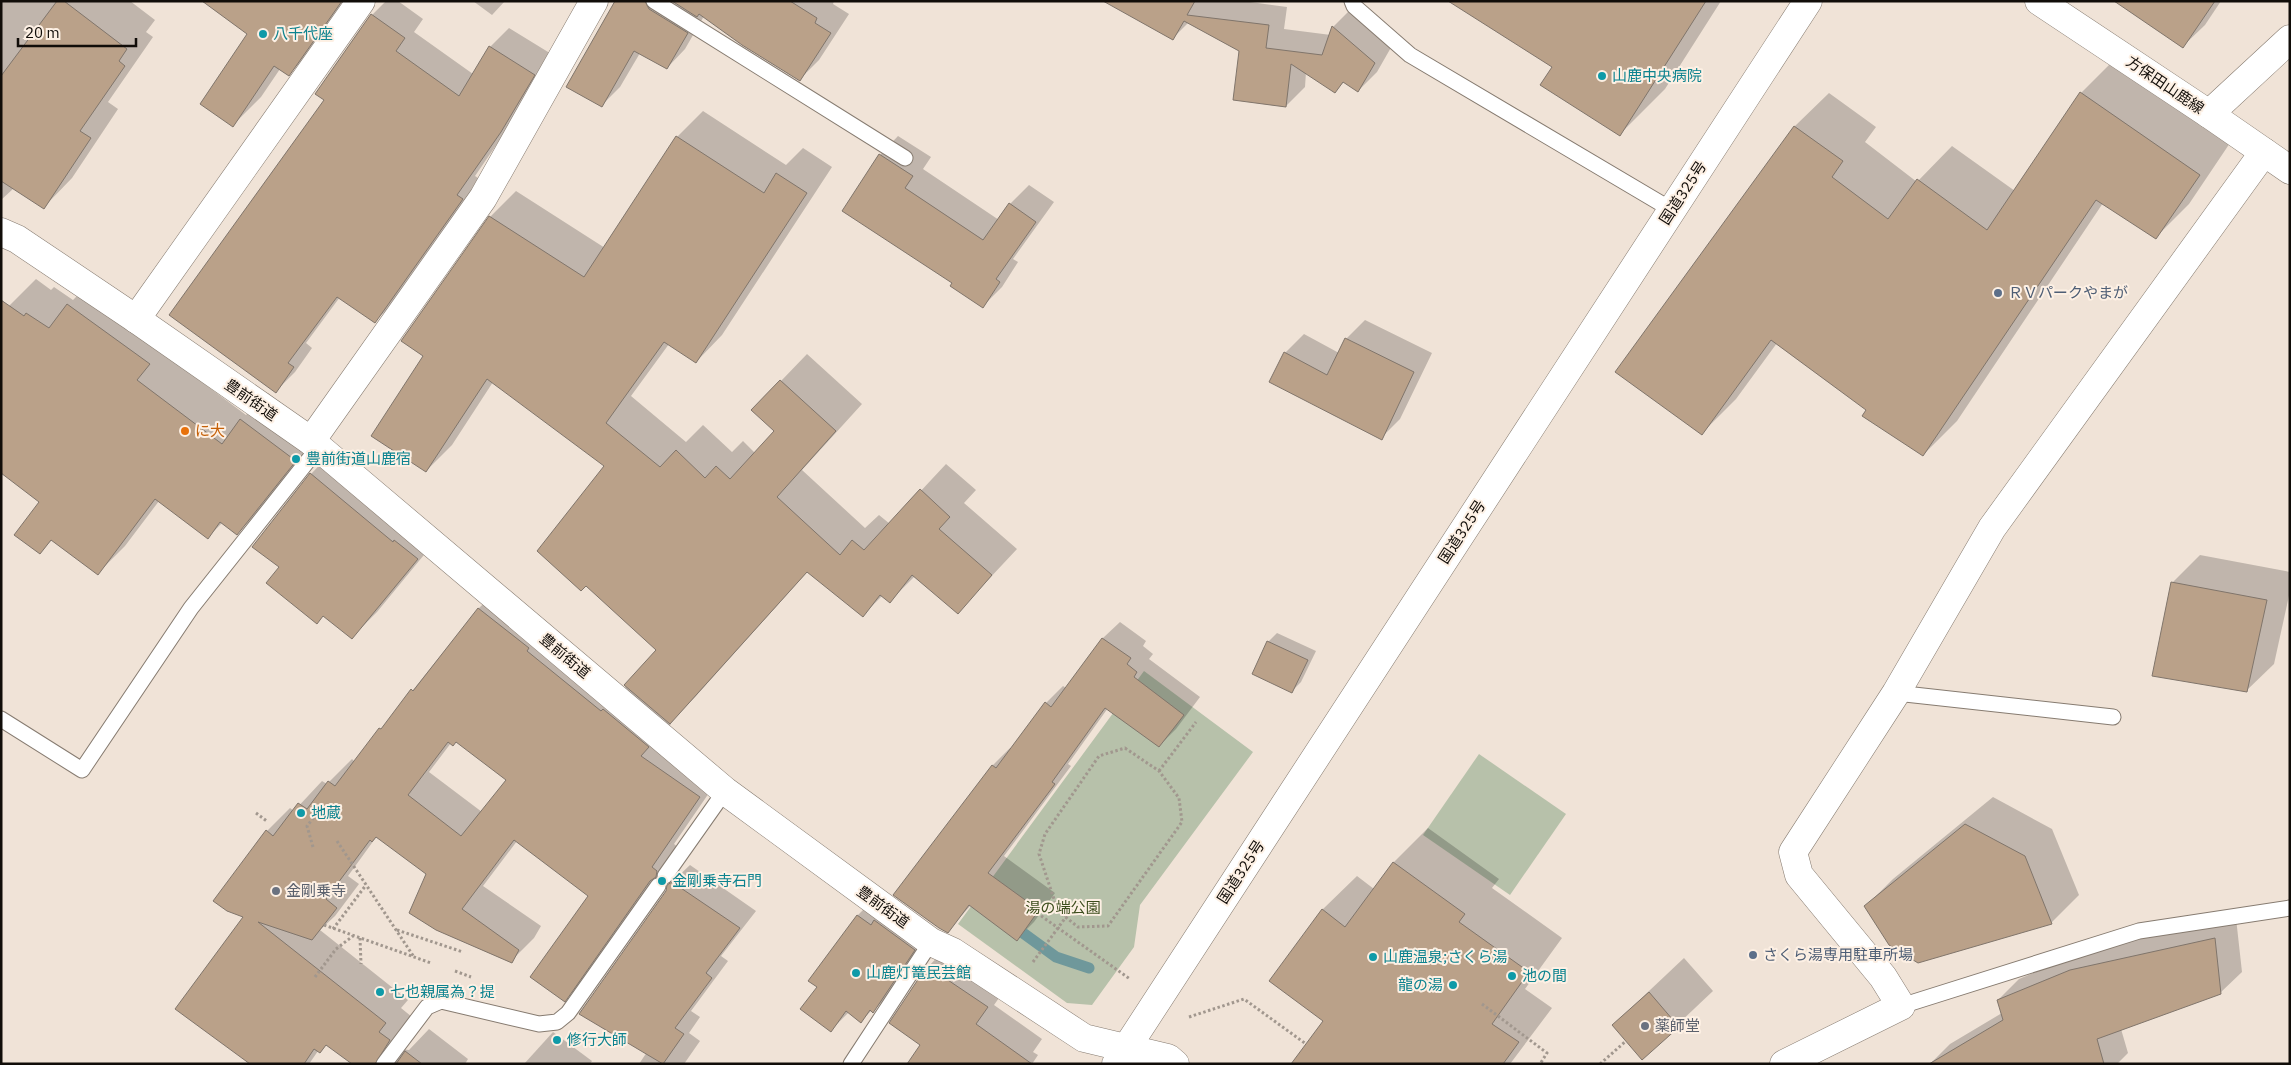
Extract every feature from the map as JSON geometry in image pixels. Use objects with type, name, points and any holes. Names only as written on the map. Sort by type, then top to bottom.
[{"type":"main road","points":[[136,319],[361,1]]},
{"type":"main road","points":[[315,445],[483,198],[594,1]]},
{"type":"main road","name":"国道325号","points":[[1121,1056],[1808,1]]},
{"type":"main road","name":"方保田山鹿線","points":[[2039,1],[2290,170]]},
{"type":"main road","points":[[2209,114],[2290,39]]},
{"type":"main road","points":[[1784,1064],[1812,1058],[1901,1006],[1882,977],[1799,875],[1793,852],[1896,693],[1992,528],[2264,152]]},
{"type":"main road","name":"豊前街道","points":[[9,236],[136,319],[315,445],[726,791],[931,942],[953,952],[1084,1038],[1121,1056],[1168,1058],[1175,1064]]},
{"type":"lane","points":[[654,1],[905,158]]},
{"type":"lane","points":[[1352,1],[1354,6],[1410,55],[1672,210]]},
{"type":"lane","points":[[1,719],[82,770],[191,608],[315,445]]},
{"type":"lane","points":[[1896,693],[2113,717]]},
{"type":"lane","points":[[384,1064],[427,1007],[441,1001],[539,1024],[557,1022],[568,1013],[726,791]]},
{"type":"lane","points":[[1901,1006],[2139,931],[2290,908]]},
{"type":"lane","points":[[851,1064],[931,942]]},
{"type":"path","points":[[1159,771],[1196,722]]},
{"type":"path","points":[[1125,748],[1159,771],[1179,798],[1182,822],[1108,926],[1078,927],[1058,911],[1039,854],[1045,834],[1099,756],[1125,748]]},
{"type":"path","points":[[256,813],[268,822]]},
{"type":"path","points":[[313,847],[307,826],[315,816]]},
{"type":"path","points":[[337,841],[414,957]]},
{"type":"path","points":[[333,929],[366,885]]},
{"type":"path","points":[[1033,962],[1066,917]]},
{"type":"path","points":[[324,925],[431,963]]},
{"type":"path","points":[[396,929],[463,952]]},
{"type":"path","points":[[315,977],[336,949],[353,936]]},
{"type":"path","points":[[360,938],[361,964]]},
{"type":"path","points":[[455,971],[464,974]]},
{"type":"path","points":[[1482,1004],[1547,1053],[1540,1064]]},
{"type":"path","points":[[1600,1064],[1626,1041]]},
{"type":"green space","name":"湯の端公園","points":[[1144,671],[1253,752],[1140,905],[1134,947],[1092,1005],[1067,1003],[958,924]]},
{"type":"green space","points":[[1479,754],[1566,814],[1510,895],[1423,835]]},
{"type":"building","points":[[57,1],[64,1],[127,49],[119,61],[125,66],[80,131],[91,138],[44,209],[1,181],[1,76]]},
{"type":"building","points":[[202,1],[342,1],[289,76],[274,66],[233,127],[200,104],[247,34]]},
{"type":"building","points":[[615,1],[645,1],[649,9],[688,33],[667,69],[634,51],[602,107],[566,87]]},
{"type":"building","points":[[672,1],[790,1],[817,18],[815,23],[831,33],[800,81],[742,45],[699,14],[697,17]]},
{"type":"building","points":[[1103,1],[1195,1],[1187,15],[1269,25],[1266,48],[1322,55],[1332,26],[1375,63],[1358,92],[1343,82],[1335,93],[1291,64],[1286,107],[1233,100],[1239,51],[1184,21],[1173,40]]},
{"type":"building","name":"山鹿中央病院","points":[[1448,1],[1706,1],[1620,136],[1540,85],[1552,67]]},
{"type":"building","points":[[2114,1],[2215,1],[2183,48]]},
{"type":"building","points":[[371,14],[405,38],[396,51],[459,96],[489,46],[535,75],[501,132],[457,195],[463,199],[375,323],[337,297],[288,363],[294,367],[276,393],[169,315],[324,100],[315,94]]},
{"type":"building","points":[[2080,92],[2200,175],[2156,239],[2096,200],[1923,456],[1862,416],[1866,410],[1771,340],[1702,435],[1615,372],[1794,126],[1843,161],[1832,177],[1888,219],[1917,179],[1987,230]]},
{"type":"building","points":[[676,136],[764,193],[776,173],[807,193],[696,363],[664,342],[606,423],[660,467],[676,450],[705,478],[716,466],[730,479],[774,431],[751,410],[780,380],[836,431],[777,497],[840,555],[852,540],[864,550],[920,489],[950,517],[939,529],[992,575],[958,614],[912,575],[890,603],[880,595],[863,617],[807,572],[670,724],[624,685],[656,650],[586,586],[581,591],[537,551],[604,466],[487,379],[426,472],[371,436],[423,356],[401,341],[489,216],[584,277]]},
{"type":"building","points":[[879,154],[913,176],[905,188],[983,240],[1009,203],[1036,222],[996,279],[1000,282],[983,308],[950,286],[952,283],[842,211]]},
{"type":"building","points":[[1,300],[24,316],[26,313],[49,328],[67,304],[150,364],[137,380],[222,444],[240,419],[296,461],[237,535],[220,522],[208,539],[155,499],[98,575],[51,540],[40,554],[14,535],[39,502],[1,473]]},
{"type":"building","points":[[1345,338],[1414,372],[1382,440],[1269,382],[1284,352],[1327,375]]},
{"type":"building","points":[[310,473],[393,542],[394,540],[418,559],[352,639],[323,616],[317,624],[266,583],[279,567],[252,547]]},
{"type":"building","points":[[2171,582],[2267,600],[2247,692],[2152,676]]},
{"type":"building","points":[[478,608],[529,648],[527,651],[649,747],[641,756],[700,797],[652,867],[657,871],[656,877],[650,881],[565,1002],[530,977],[588,896],[514,840],[462,909],[519,950],[512,963],[436,930],[409,913],[426,874],[376,837],[372,842],[370,840],[326,899],[337,908],[312,940],[258,922],[386,1023],[379,1032],[390,1040],[375,1064],[352,1064],[326,1045],[320,1053],[314,1049],[304,1064],[250,1064],[175,1009],[243,917],[227,911],[213,901],[266,830],[273,836],[298,803],[307,809],[328,781],[335,786],[411,689],[413,691]],"holes":[[[448,742],[453,746],[456,742],[506,780],[461,836],[408,795]]]},
{"type":"building","points":[[1102,638],[1131,658],[1127,664],[1137,672],[1134,677],[1184,715],[1159,747],[1105,708],[1052,782],[1055,784],[988,873],[1039,910],[1017,941],[969,905],[948,933],[893,895],[992,765],[996,768],[1045,702],[1051,707]]},
{"type":"building","points":[[1267,641],[1308,660],[1292,693],[1252,674]]},
{"type":"building","points":[[1965,824],[2025,856],[2052,924],[1918,963],[1889,945],[1864,906]]},
{"type":"building","name":"山鹿温泉;さくら湯","points":[[1393,862],[1465,914],[1459,922],[1529,972],[1492,1024],[1519,1042],[1503,1064],[1291,1064],[1323,1021],[1269,981],[1322,909],[1345,927]]},
{"type":"building","points":[[672,882],[740,928],[706,973],[712,978],[675,1028],[684,1034],[663,1064],[579,1014],[666,891],[667,885]]},
{"type":"building","name":"山鹿灯篭民芸館","points":[[857,915],[871,925],[874,920],[915,950],[873,1013],[870,1010],[861,1023],[846,1011],[831,1032],[800,1009],[817,987],[808,981]]},
{"type":"building","points":[[2215,938],[2221,994],[2097,1039],[2104,1064],[1929,1064],[2003,1020],[1997,1000],[2070,970]]},
{"type":"building","points":[[927,966],[988,1007],[976,1024],[1032,1064],[907,1064],[920,1045],[889,1023]]},
{"type":"building","name":"薬師堂","points":[[1649,992],[1679,1027],[1642,1060],[1612,1025]]},
{"type":"building","points":[[405,1051],[422,1064],[396,1064]]},
{"type":"waterway","points":[[1012,925],[1056,957],[1089,968]]},
{"type":"place","name":"八千代座","points":[[263,34]]},
{"type":"place","name":"山鹿中央病院","points":[[1602,76]]},
{"type":"place","name":"ＲＶパークやまが","points":[[1998,293]]},
{"type":"place","name":"に大","points":[[185,431]]},
{"type":"place","name":"豊前街道山鹿宿","points":[[296,459]]},
{"type":"place","name":"地蔵","points":[[301,813]]},
{"type":"place","name":"金剛乗寺石門","points":[[662,881]]},
{"type":"place","name":"金剛乗寺","points":[[276,891]]},
{"type":"place","name":"さくら湯専用駐車所場","points":[[1753,955]]},
{"type":"place","name":"山鹿温泉;さくら湯","points":[[1373,957]]},
{"type":"place","name":"山鹿灯篭民芸館","points":[[856,973]]},
{"type":"place","name":"池の間","points":[[1512,976]]},
{"type":"place","name":"龍の湯","points":[[1453,985]]},
{"type":"place","name":"七也親属為？提","points":[[380,992]]},
{"type":"place","name":"薬師堂","points":[[1645,1026]]},
{"type":"place","name":"修行大師","points":[[557,1040]]}]
